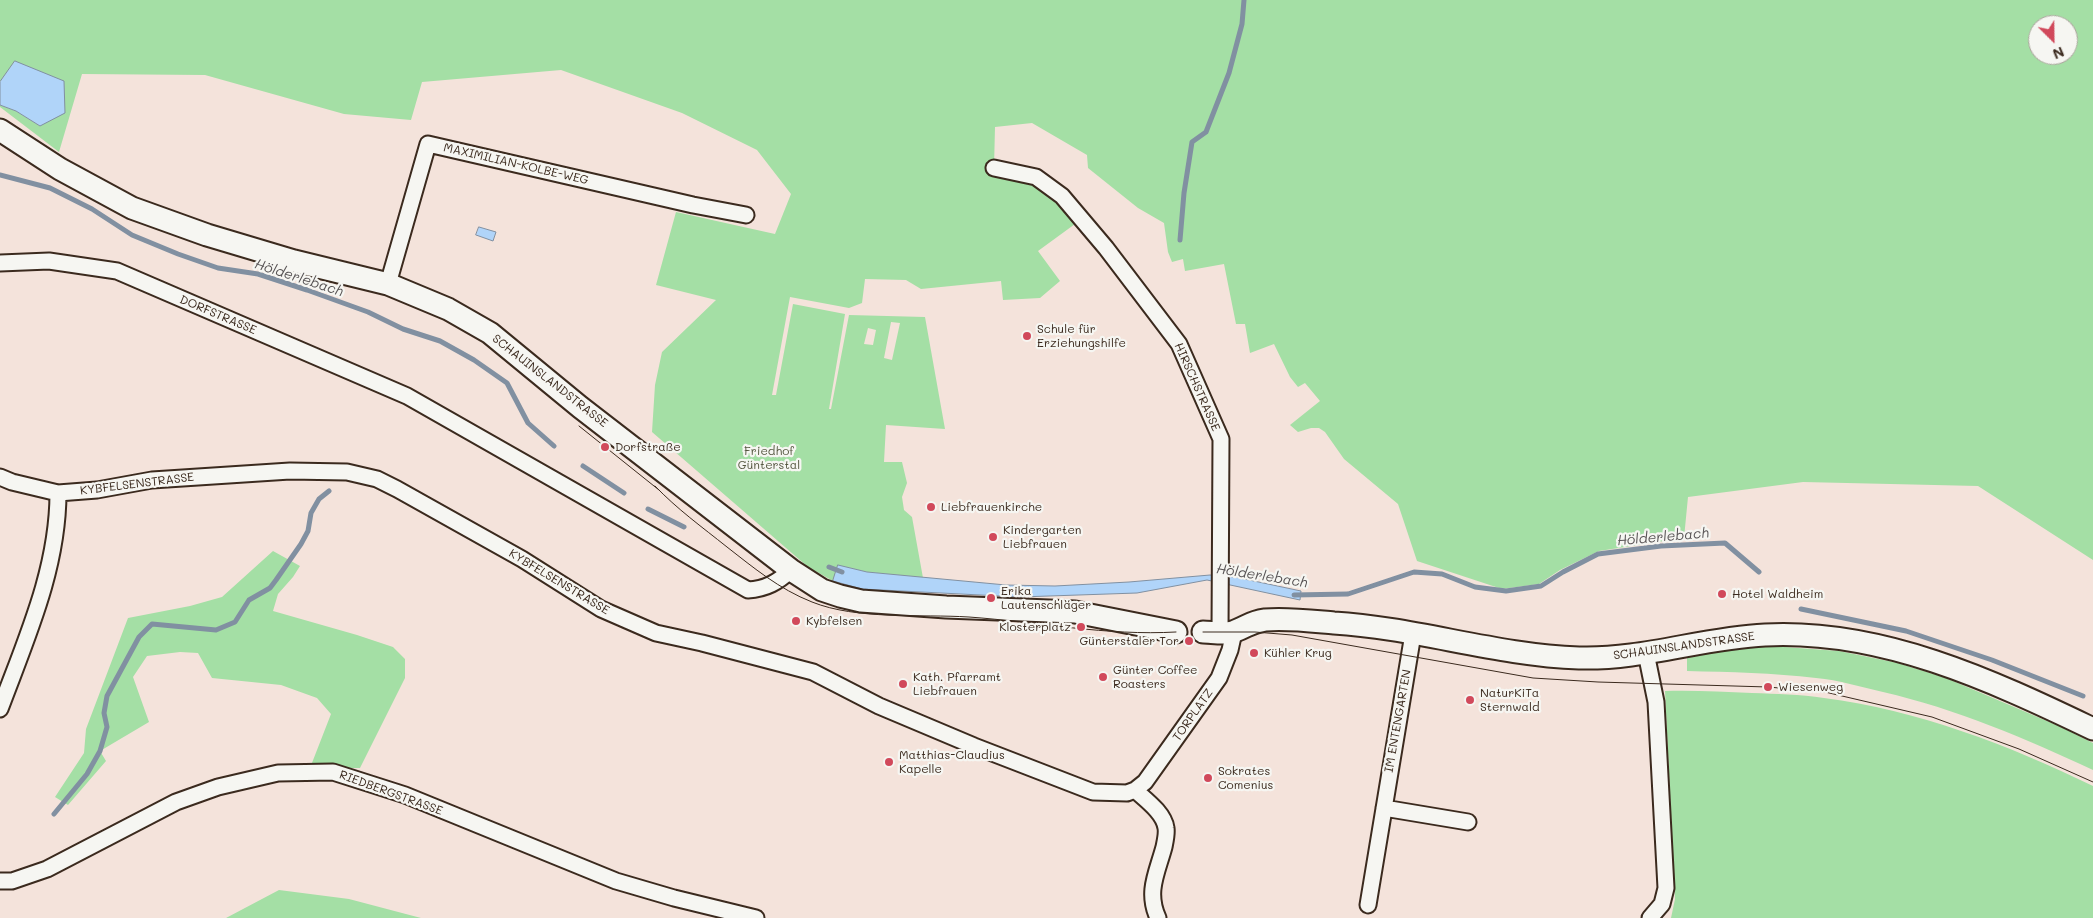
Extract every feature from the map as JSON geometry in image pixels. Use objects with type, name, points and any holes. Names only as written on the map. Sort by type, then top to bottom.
[{"type":"main road","name":"SCHAUINSLANDSTRASSE","points":[[0,130],[60,169],[132,208],[216,238],[294,261],[388,284],[448,309],[490,333],[580,407],[791,570],[822,590],[861,601],[936,607],[1075,612],[1176,632]]},
{"type":"main road","name":"SCHAUINSLANDSTRASSE","points":[[1219,632],[1266,620],[1346,624],[1502,650],[1558,657],[1623,656],[1696,643],[1767,635],[1817,636],[1880,646],[1940,663],[2030,698],[2093,729]]},
{"type":"street","name":"MAXIMILIAN-KOLBE-WEG","points":[[388,284],[428,144],[693,205],[746,215]]},
{"type":"street","name":"HIRSCHSTRASSE","points":[[994,168],[1036,177],[1062,196],[1106,248],[1179,344],[1221,439],[1222,565],[1219,632]]},
{"type":"street","name":"DORFSTRASSE","points":[[0,264],[49,261],[116,271],[407,396],[748,590],[760,589],[774,584],[791,570]]},
{"type":"street","name":"KYBFELSENSTRASSE","points":[[0,477],[12,482],[58,493],[97,490],[152,480],[290,471],[347,472],[377,479],[522,559],[601,609],[656,633],[813,672],[887,710],[1093,792],[1127,793],[1135,790]]},
{"type":"street","points":[[0,709],[43,593],[58,519],[58,493]]},
{"type":"street","name":"TORPLATZ","points":[[1135,790],[1145,782],[1156,768],[1219,678],[1230,650],[1219,632]]},
{"type":"street","name":"IM ENTENGARTEN","points":[[1368,905],[1413,634]]},
{"type":"street","points":[[1646,653],[1656,702],[1666,888],[1662,904],[1650,918]]},
{"type":"street","name":"RIEDBERGSTRASSE","points":[[0,881],[12,880],[47,869],[176,802],[218,787],[278,774],[333,772],[405,795],[616,881],[674,898],[756,918]]},
{"type":"street","points":[[1135,790],[1159,813],[1166,828],[1166,841],[1151,892],[1154,909],[1158,918]]},
{"type":"street","points":[[1384,808],[1468,822]]},
{"type":"green space","name":"Friedhof Günterstal","points":[[0,0],[2093,0],[2093,560],[1978,486],[1803,482],[1688,497],[1684,538],[1599,551],[1560,570],[1539,584],[1502,589],[1417,561],[1398,504],[1344,459],[1325,432],[1319,428],[1311,428],[1298,432],[1290,425],[1320,401],[1305,383],[1298,387],[1290,377],[1274,344],[1250,353],[1245,324],[1236,324],[1224,264],[1185,271],[1183,259],[1172,262],[1168,252],[1164,223],[1138,208],[1088,168],[1087,155],[1032,123],[995,127],[994,168],[995,175],[1035,185],[1057,199],[1075,224],[1038,251],[1060,281],[1040,298],[1003,300],[1001,281],[921,289],[906,280],[865,279],[862,303],[849,308],[790,297],[772,395],[776,395],[793,304],[845,314],[829,409],[831,409],[849,315],[925,317],[945,429],[886,425],[884,462],[902,462],[907,483],[902,497],[904,510],[912,517],[923,578],[867,572],[838,566],[833,581],[808,567],[652,432],[655,385],[662,352],[716,300],[656,285],[676,212],[775,234],[791,194],[757,150],[682,113],[561,70],[422,82],[411,120],[344,114],[205,75],[82,74],[59,152],[0,107],[0,105],[16,111],[40,126],[15,61],[0,82]],"holes":[[[891,322],[900,323],[892,360],[884,358]],[[868,328],[876,330],[873,345],[864,344]]]},
{"type":"green space","points":[[273,551],[300,566],[278,594],[273,611],[393,647],[405,659],[405,678],[360,768],[310,768],[331,714],[317,698],[281,685],[212,678],[198,653],[180,652],[147,656],[133,677],[149,722],[100,751],[106,761],[68,805],[55,797],[84,753],[86,729],[128,618],[190,606],[222,597]]},
{"type":"green space","points":[[1771,646],[1839,651],[1898,663],[1946,678],[2061,727],[2093,743],[2093,770],[2016,736],[1964,716],[1910,699],[1858,686],[1833,680],[1800,676],[1687,671],[1687,658],[1721,651]]},
{"type":"green space","points":[[1665,691],[1709,691],[1806,696],[1893,711],[1928,720],[1995,743],[2093,786],[2093,918],[1671,918],[1675,899]]},
{"type":"green space","points":[[279,890],[349,899],[421,918],[226,918]]},
{"type":"water","points":[[15,61],[64,81],[65,113],[40,126],[16,111],[0,105],[0,82]]},
{"type":"water","points":[[479,227],[496,232],[493,241],[476,235]]},
{"type":"water","points":[[838,565],[867,572],[1006,585],[1055,586],[1210,575],[1235,577],[1301,591],[1300,600],[1207,580],[1137,593],[1020,597],[862,589],[833,581]]},
{"type":"waterway","points":[[1180,240],[1184,193],[1192,142],[1206,132],[1229,73],[1242,24],[1244,0]]},
{"type":"waterway","name":"Hölderlebach","points":[[0,175],[50,188],[92,209],[132,235],[178,254],[218,268],[258,274],[307,290],[368,312],[403,329],[440,341],[474,360],[507,383],[528,423],[554,446]]},
{"type":"waterway","name":"Hölderlebach","points":[[583,466],[624,493]]},
{"type":"waterway","points":[[54,814],[87,774],[100,751],[107,727],[104,713],[107,696],[139,637],[152,624],[216,630],[235,622],[249,600],[270,588],[276,580],[308,531],[311,513],[319,499],[329,491]]},
{"type":"waterway","name":"Hölderlebach","points":[[648,509],[684,527]]},
{"type":"waterway","name":"Hölderlebach","points":[[1294,595],[1348,594],[1414,572],[1442,574],[1475,587],[1506,591],[1541,586],[1598,554],[1661,546],[1725,543],[1759,572]]},
{"type":"waterway","name":"Hölderlebach","points":[[829,567],[842,572]]},
{"type":"waterway","name":"Hölderlebach","points":[[1801,609],[1906,631],[1992,660],[2083,696]]},
{"type":"tram line","points":[[579,426],[659,490]]},
{"type":"tram line","points":[[655,486],[690,518],[767,577],[800,597],[830,608],[869,614],[969,617],[1124,632],[1176,632]]},
{"type":"tram line","points":[[1203,632],[1255,632],[1292,635],[1533,678],[1598,682],[1768,687],[1825,692],[1932,717],[2019,749],[2093,782]]},
{"type":"place","name":"Schule für Erziehungshilfe","points":[[1027,336]]},
{"type":"place","name":"Dorfstraße","points":[[605,447]]},
{"type":"place","name":"Liebfrauenkirche","points":[[931,507]]},
{"type":"place","name":"Kindergarten Liebfrauen","points":[[993,537]]},
{"type":"place","name":"Hotel Waldheim","points":[[1722,594]]},
{"type":"place","name":"Erika Lautenschläger","points":[[991,598]]},
{"type":"place","name":"Kybfelsen","points":[[796,621]]},
{"type":"place","name":"Klosterplatz","points":[[1081,627]]},
{"type":"place","name":"Günterstaler Tor","points":[[1189,641]]},
{"type":"place","name":"Kühler Krug","points":[[1254,653]]},
{"type":"place","name":"Günter Coffee Roasters","points":[[1103,677]]},
{"type":"place","name":"Kath. Pfarramt Liebfrauen","points":[[903,684]]},
{"type":"place","name":"Wiesenweg","points":[[1768,687]]},
{"type":"place","name":"NaturKiTa Sternwald","points":[[1470,700]]},
{"type":"place","name":"Matthias-Claudius Kapelle","points":[[889,762]]},
{"type":"place","name":"Sokrates Comenius","points":[[1208,778]]}]
